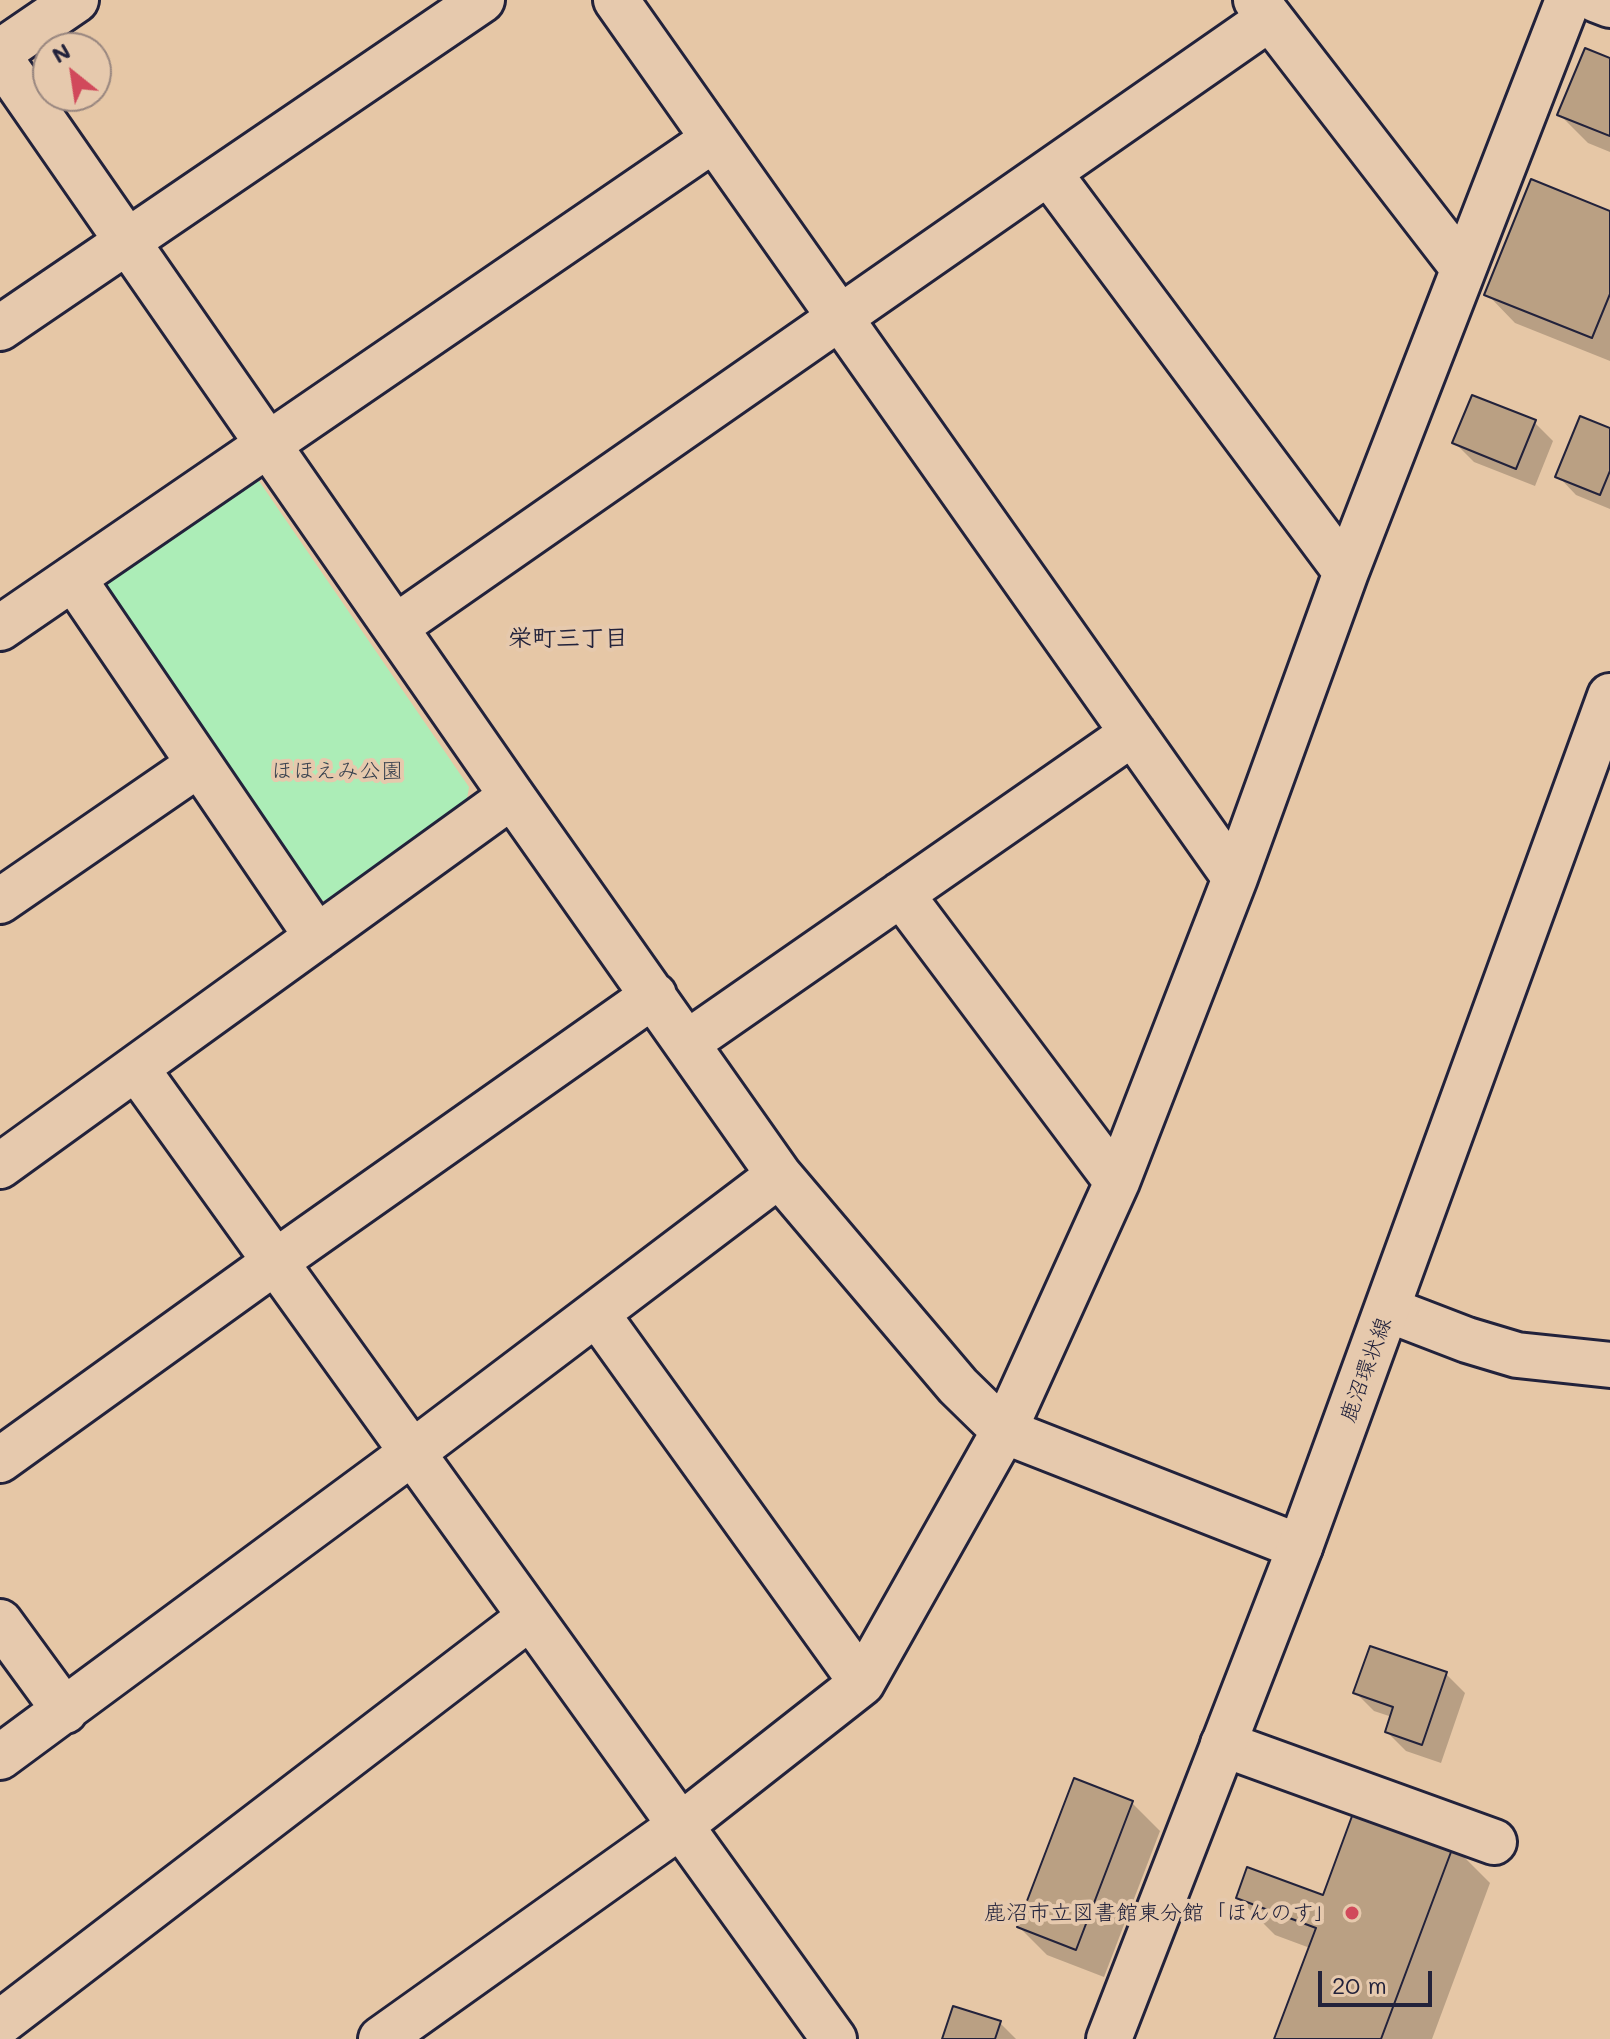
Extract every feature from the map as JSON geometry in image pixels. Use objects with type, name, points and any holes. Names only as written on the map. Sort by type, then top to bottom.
[{"type":"street","points":[[76,0],[0,55],[512,796],[779,1175],[958,1386],[1004,1431],[1300,1547]]},
{"type":"street","points":[[0,328],[482,0]]},
{"type":"street","points":[[616,0],[1235,878]]},
{"type":"street","points":[[381,2039],[680,1826],[862,1683],[1004,1431],[1117,1182],[1235,878],[1346,572],[1568,0]]},
{"type":"street","points":[[1597,0],[1610,5]]},
{"type":"street","points":[[397,626],[1049,173],[1263,9],[1463,268]]},
{"type":"street","points":[[0,628],[714,139]]},
{"type":"street","points":[[1049,173],[1346,572]]},
{"type":"street","points":[[73,578],[317,937]]},
{"type":"street","name":"鹿沼環状線","points":[[1109,2039],[1389,1310],[1610,696]]},
{"type":"street","points":[[687,1043],[1133,733]]},
{"type":"street","points":[[0,901],[199,764]]},
{"type":"street","points":[[0,1166],[512,796]]},
{"type":"street","points":[[901,894],[1117,1182]]},
{"type":"street","points":[[0,1460],[654,995]]},
{"type":"street","points":[[136,1068],[834,2039]]},
{"type":"street","points":[[0,1757],[413,1452],[779,1175]]},
{"type":"street","points":[[1389,1310],[1467,1340],[1517,1355],[1610,1365]]},
{"type":"street","points":[[597,1314],[862,1683]]},
{"type":"street","points":[[0,2023],[530,1617]]},
{"type":"street","points":[[0,1622],[65,1711]]},
{"type":"street","points":[[1223,1744],[1494,1842]]},
{"type":"green space","name":"ほほえみ公園","points":[[231,480],[259,481],[469,787],[465,811],[334,902],[302,898],[99,590],[106,564]]},
{"type":"building","points":[[1585,48],[1610,58],[1610,136],[1557,115]]},
{"type":"building","points":[[1531,179],[1610,211],[1610,294],[1592,338],[1484,295]]},
{"type":"building","points":[[1472,395],[1536,420],[1516,469],[1452,443]]},
{"type":"building","points":[[1580,416],[1610,428],[1610,471],[1600,495],[1555,477]]},
{"type":"building","points":[[1370,1646],[1447,1672],[1422,1745],[1385,1732],[1393,1707],[1353,1693]]},
{"type":"building","points":[[1074,1778],[1133,1801],[1076,1950],[1017,1927]]},
{"type":"building","name":"鹿沼市立図書館東分館「ほんのす」","points":[[1355,1808],[1454,1844],[1381,2039],[1274,2039],[1316,1928],[1236,1898],[1247,1867],[1323,1895]]},
{"type":"building","points":[[953,2006],[1001,2021],[995,2039],[942,2039]]},
{"type":"place","name":"鹿沼市立図書館東分館「ほんのす」","points":[[1352,1913]]},
{"type":"district","name":"栄町三丁目","points":[[568,639]]}]
